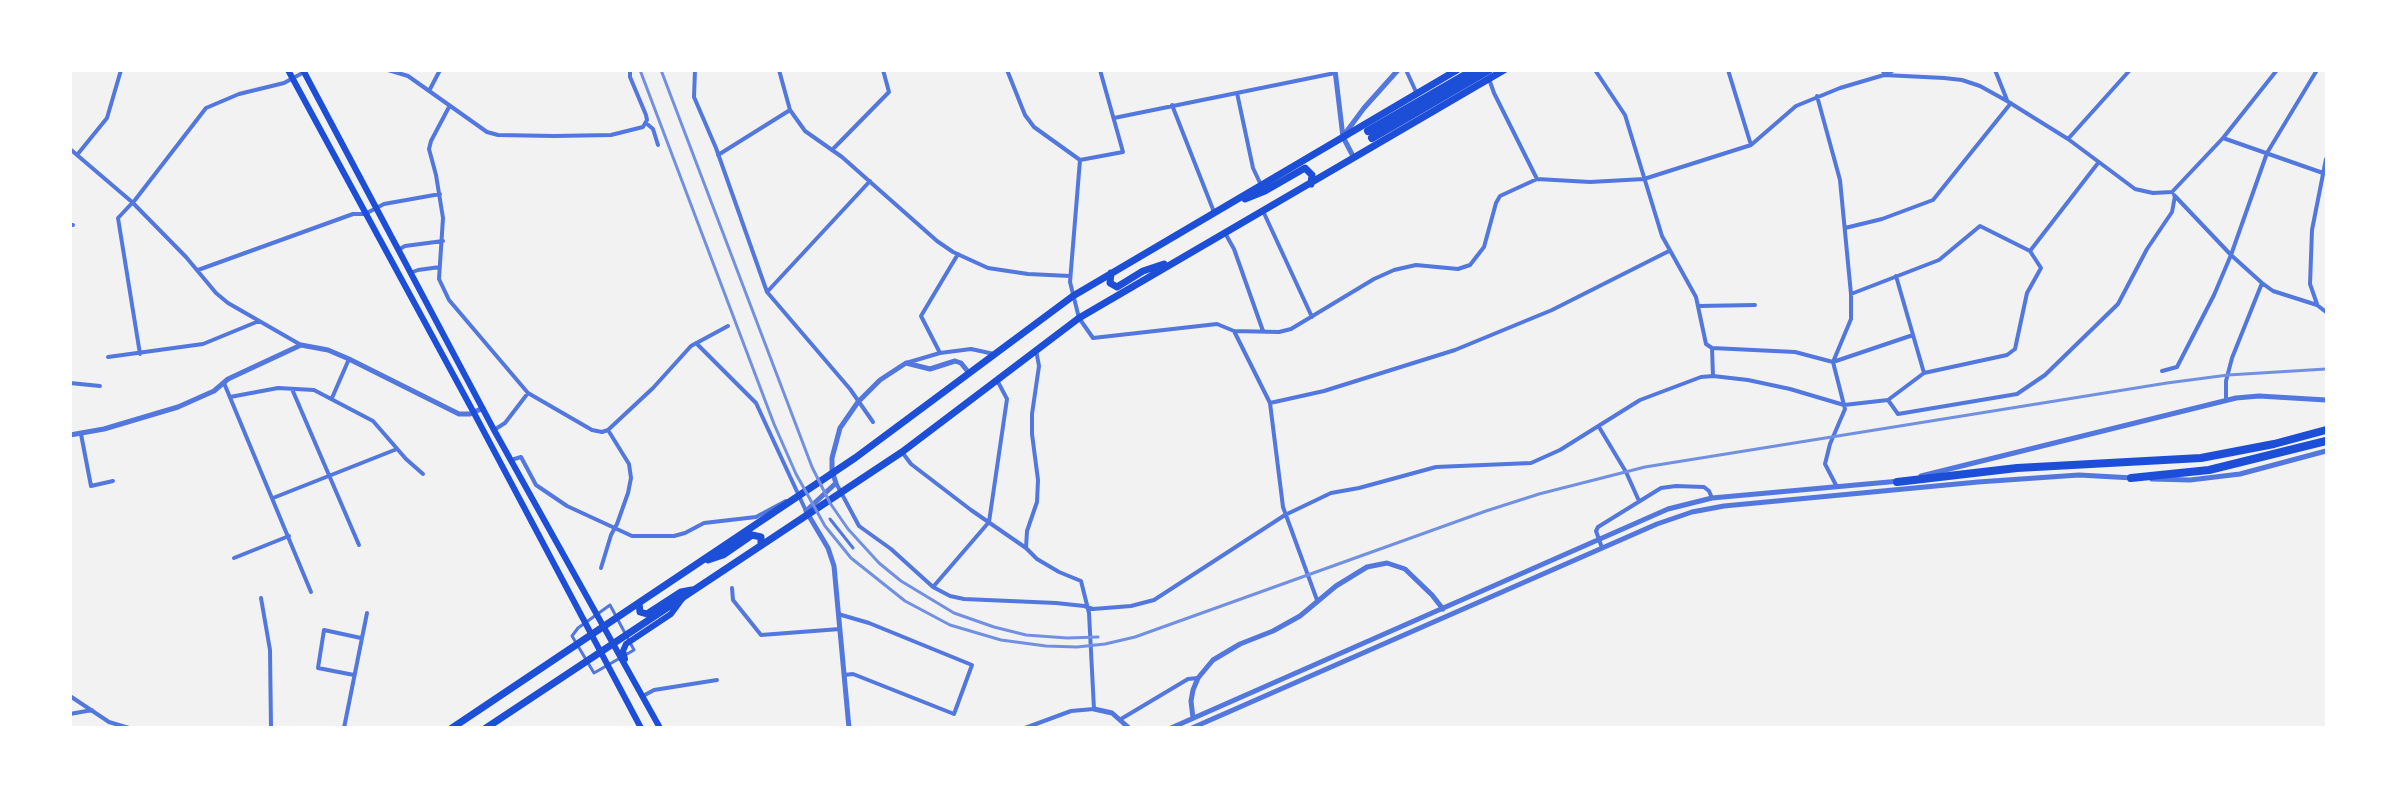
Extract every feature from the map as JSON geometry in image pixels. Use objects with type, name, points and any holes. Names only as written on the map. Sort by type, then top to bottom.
[{"type":"highway","points":[[1474,70],[1370,135],[1489,75]]},
{"type":"highway","points":[[1897,482],[2017,468],[2201,458],[2264,446],[2326,430]]},
{"type":"highway","points":[[2131,478],[2228,466],[2326,441]]},
{"type":"main road","points":[[288,70],[602,651],[641,728]]},
{"type":"main road","points":[[1263,188],[1343,137],[1457,70]]},
{"type":"main road","points":[[486,728],[902,452],[1079,318],[1311,184],[1489,75],[1504,70]]},
{"type":"main road","points":[[305,71],[375,208],[494,429],[660,728]]},
{"type":"main road","points":[[722,552],[1073,296],[1215,213],[1305,168],[1312,175],[1311,184]]},
{"type":"main road","points":[[1111,273],[1110,283],[1117,286],[1143,271],[1180,259]]},
{"type":"main road","points":[[452,728],[695,565],[752,535],[759,536],[762,540],[761,545]]},
{"type":"main road","points":[[639,603],[640,612],[647,614],[681,592],[695,589]]},
{"type":"main road","points":[[643,696],[623,655],[624,647],[671,614],[682,598]]},
{"type":"street","points":[[78,155],[107,118],[121,70]]},
{"type":"street","points":[[388,70],[408,76],[477,126],[498,135],[602,135],[640,129],[646,123],[646,115],[630,77],[630,70]]},
{"type":"street","points":[[429,91],[440,70]]},
{"type":"street","points":[[695,70],[694,97],[718,155],[767,292],[873,422]]},
{"type":"street","points":[[779,70],[790,110],[805,131],[832,150],[937,241],[958,254],[995,269],[1028,274],[1070,276]]},
{"type":"street","points":[[832,150],[889,92],[883,70]]},
{"type":"street","points":[[1006,70],[1025,116],[1034,127],[1080,160],[1123,152],[1100,70]]},
{"type":"street","points":[[1343,137],[1364,108],[1398,70]]},
{"type":"street","points":[[1406,70],[1417,94]]},
{"type":"street","points":[[1595,70],[1625,115],[1669,251],[1696,297],[1706,344],[1712,348],[1795,352],[1833,362],[1913,335]]},
{"type":"street","points":[[1728,70],[1751,145]]},
{"type":"street","points":[[1080,160],[1070,276],[1079,318],[1093,338],[1218,324],[1234,331],[1291,329],[1374,279],[1395,270],[1416,265],[1458,269],[1470,265],[1485,244],[1500,196],[1537,179],[1590,182],[1644,179],[1751,145],[1796,106],[1817,96],[1894,70]]},
{"type":"street","points":[[1995,70],[2009,102]]},
{"type":"street","points":[[2068,139],[2130,70]]},
{"type":"street","points":[[1888,400],[1898,414],[2017,394],[2038,380],[2118,304],[2147,249],[2172,212],[2174,194],[2223,138],[2277,70]]},
{"type":"street","points":[[2162,371],[2177,367],[2214,295],[2231,255],[2267,153],[2317,70]]},
{"type":"street","points":[[140,354],[118,218],[206,108],[239,94],[292,79],[305,71]]},
{"type":"street","points":[[1114,118],[1335,72],[1343,137],[1354,158]]},
{"type":"street","points":[[1883,73],[1962,80],[2009,102],[2068,139],[2135,189],[2174,194],[2231,255],[2262,283],[2274,291],[2317,305],[2326,312]]},
{"type":"street","points":[[1489,75],[1494,93],[1537,179]]},
{"type":"street","points":[[1237,93],[1253,168],[1263,188]]},
{"type":"street","points":[[1817,96],[1840,180],[1851,294],[1851,319],[1833,362],[1845,409],[1830,444],[1825,464],[1837,487]]},
{"type":"street","points":[[1845,228],[1882,219],[1933,200],[2009,102]]},
{"type":"street","points":[[1172,105],[1215,213]]},
{"type":"street","points":[[449,107],[429,149],[440,194],[443,218],[439,279],[449,300],[528,393],[592,430],[602,432],[608,430],[653,388],[690,346],[728,326]]},
{"type":"street","points":[[718,155],[790,110]]},
{"type":"street","points":[[646,123],[653,129],[658,145]]},
{"type":"street","points":[[2223,138],[2323,174]]},
{"type":"street","points":[[70,149],[132,202],[198,270],[216,293],[228,303],[301,345],[328,350],[349,359],[459,414],[466,415],[483,408]]},
{"type":"street","points":[[2317,305],[2310,284],[2312,230],[2326,159]]},
{"type":"street","points":[[2030,251],[2098,163]]},
{"type":"street","points":[[767,292],[870,182]]},
{"type":"street","points":[[198,270],[353,214],[365,214],[386,204],[440,194]]},
{"type":"street","points":[[1263,211],[1312,317]]},
{"type":"street","points":[[995,354],[971,349],[940,353],[906,363],[880,380],[858,402],[840,428],[833,449],[832,471],[859,526],[891,549],[933,587],[950,596],[964,599],[1056,603],[1088,608],[1131,606],[1154,600],[1285,515],[1331,493],[1436,467],[1531,463],[1560,450],[1640,400],[1685,383],[1713,376],[1748,380],[1790,389],[1844,405],[1888,400],[1924,373],[2007,355],[2015,349],[2027,293],[2041,268],[2030,251],[1980,226],[1939,260],[1851,294]]},
{"type":"street","points":[[1225,232],[1234,249],[1263,331]]},
{"type":"street","points":[[398,250],[405,246],[443,241]]},
{"type":"street","points":[[1270,403],[1324,391],[1455,350],[1552,310],[1669,251]]},
{"type":"street","points":[[940,353],[921,316],[958,254]]},
{"type":"street","points":[[410,273],[440,267]]},
{"type":"street","points":[[1896,276],[1924,373]]},
{"type":"street","points":[[2226,400],[2226,381],[2232,358],[2262,283]]},
{"type":"street","points":[[1698,306],[1755,306]]},
{"type":"street","points":[[108,357],[202,344],[259,320]]},
{"type":"street","points":[[1234,331],[1270,403],[1285,515],[1317,600]]},
{"type":"street","points":[[696,343],[756,403],[797,495],[831,558],[849,728]]},
{"type":"street","points":[[70,435],[178,407],[301,345]]},
{"type":"street","points":[[1712,348],[1713,376]]},
{"type":"street","points":[[1026,548],[1036,502],[1038,480],[1032,435],[1032,414],[1039,366],[1036,349]]},
{"type":"street","points":[[332,398],[349,359]]},
{"type":"street","points":[[906,363],[930,369],[955,361],[961,363],[969,373]]},
{"type":"street","points":[[933,587],[989,522],[1007,399],[997,380]]},
{"type":"street","points":[[70,383],[100,386]]},
{"type":"street","points":[[224,383],[311,592]]},
{"type":"street","points":[[230,397],[260,390],[292,388],[314,390],[373,421],[423,474]]},
{"type":"street","points":[[292,388],[359,545]]},
{"type":"street","points":[[494,429],[505,423],[528,393]]},
{"type":"street","points":[[1171,728],[1668,509],[1712,498],[1897,482],[2226,400],[2259,396],[2326,400]]},
{"type":"street","points":[[1599,427],[1626,472],[1639,501]]},
{"type":"street","points":[[601,568],[631,478],[628,464],[608,430]]},
{"type":"street","points":[[81,434],[91,486],[113,481]]},
{"type":"street","points":[[273,498],[397,449]]},
{"type":"street","points":[[1192,728],[1672,519],[1724,506],[2050,477],[2190,480],[2240,474],[2326,451]]},
{"type":"street","points":[[902,452],[911,464],[1026,548],[1045,566],[1081,581],[1088,608],[1092,646],[1094,709]]},
{"type":"street","points":[[511,460],[521,457],[536,485],[567,506],[632,536],[674,536],[704,523],[756,517],[797,495]]},
{"type":"street","points":[[806,512],[836,483]]},
{"type":"street","points":[[1602,549],[1596,530],[1598,526],[1661,488],[1704,487],[1712,498]]},
{"type":"street","points":[[830,519],[852,548]]},
{"type":"street","points":[[723,520],[723,526]]},
{"type":"street","points":[[234,558],[289,536]]},
{"type":"street","points":[[1193,718],[1191,701],[1198,678],[1213,660],[1300,616],[1352,574],[1367,567],[1387,563],[1405,569],[1443,609]]},
{"type":"street","points":[[732,588],[733,600],[761,635],[840,629]]},
{"type":"street","points":[[261,598],[271,659],[271,728]]},
{"type":"street","points":[[610,605],[634,650],[594,673],[572,636],[578,628],[610,605]]},
{"type":"street","points":[[344,728],[367,613]]},
{"type":"street","points":[[838,614],[879,627],[972,665],[954,714],[853,674],[844,675]]},
{"type":"street","points":[[354,675],[318,668],[324,630],[361,638]]},
{"type":"street","points":[[1121,719],[1188,679],[1198,678]]},
{"type":"street","points":[[643,696],[654,690],[717,680]]},
{"type":"street","points":[[70,696],[109,722],[129,728]]},
{"type":"street","points":[[1025,728],[1071,711],[1094,709],[1112,713],[1129,728]]},
{"type":"street","points":[[70,714],[92,710]]},
{"type":"railway","points":[[640,70],[774,424],[796,474],[825,526],[851,558],[905,601],[950,625],[1001,640],[1046,646],[1077,647],[1105,644],[1135,637],[1486,511],[1539,494],[1645,467],[2167,383],[2228,375],[2326,369]]},
{"type":"railway","points":[[661,70],[812,467],[830,503],[848,529],[879,563],[901,581],[954,613],[1026,635],[1067,638],[1098,637]]}]
